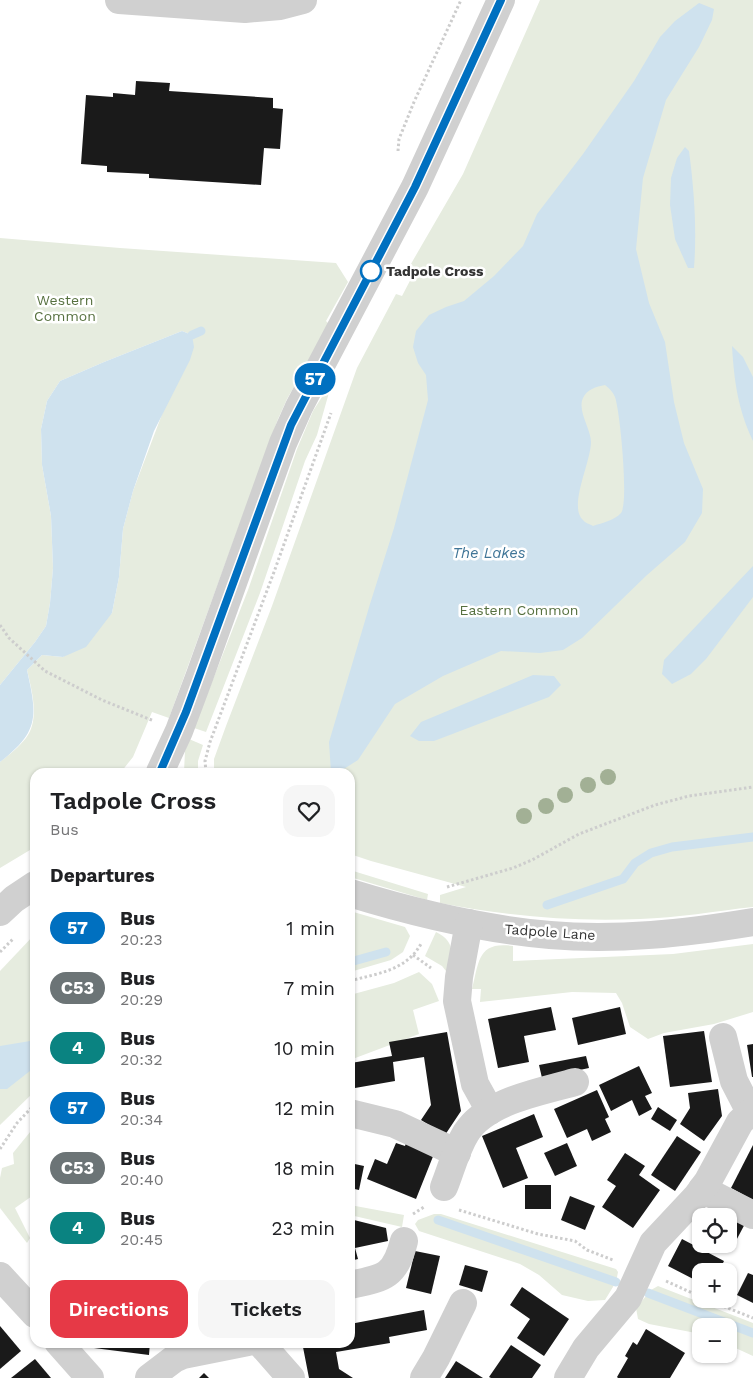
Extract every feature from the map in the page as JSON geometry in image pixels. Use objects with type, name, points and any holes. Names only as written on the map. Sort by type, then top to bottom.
[{"type":"street","points":[[119,0],[245,9],[280,6],[303,0]]},
{"type":"street","points":[[162,768],[186,712],[291,425],[415,187],[500,0]]},
{"type":"street","points":[[0,912],[14,899],[30,889]]},
{"type":"street","name":"Tadpole Lane","points":[[355,893],[430,915],[469,923],[528,932],[575,936],[647,935],[753,922]]},
{"type":"street","points":[[469,923],[458,984],[457,1001],[475,1084],[490,1111]]},
{"type":"street","points":[[568,1378],[586,1348],[628,1298],[653,1243],[678,1218],[702,1189],[740,1122],[751,1111],[734,1081],[723,1037]]},
{"type":"street","points":[[442,1200],[465,1134],[481,1117],[515,1100],[575,1082]]},
{"type":"street","points":[[355,1114],[395,1124],[457,1153]]},
{"type":"street","points":[[702,1189],[753,1215]]},
{"type":"street","points":[[355,1284],[372,1281],[388,1274],[397,1263],[404,1241]]},
{"type":"street","points":[[0,1276],[30,1309]]},
{"type":"street","points":[[424,1378],[436,1358],[462,1303]]},
{"type":"street","points":[[63,1348],[90,1378]]},
{"type":"street","points":[[149,1378],[174,1359],[218,1348]]},
{"type":"street","points":[[265,1348],[291,1378]]},
{"type":"path","points":[[398,154],[399,139],[461,0]]},
{"type":"path","points":[[206,768],[205,760],[210,742],[274,572],[333,406]]},
{"type":"path","points":[[0,625],[9,638],[45,671],[102,700],[155,721]]},
{"type":"path","points":[[355,980],[400,966],[409,960],[421,944],[436,889],[452,887],[513,868],[532,860],[579,834],[655,805],[689,796],[753,787]]},
{"type":"path","points":[[0,1149],[17,1124],[30,1110]]},
{"type":"path","points":[[404,1241],[412,1215],[416,1211],[442,1200],[527,1231],[575,1241],[594,1252],[692,1293]]},
{"type":"path","points":[[728,1308],[753,1318]]},
{"type":"green space","name":"Eastern Common","points":[[540,0],[753,0],[753,907],[682,916],[589,920],[514,915],[440,903],[440,895],[466,887],[355,856],[355,768],[214,768],[214,759],[272,606],[357,368],[396,294],[402,296],[414,273],[408,269],[463,174]]},
{"type":"green space","name":"Western Common","points":[[0,238],[336,263],[348,282],[326,321],[329,324],[287,399],[278,419],[169,718],[152,712],[133,757],[124,768],[30,768],[30,850],[0,868],[0,762],[26,738],[33,723],[34,705],[27,670],[42,655],[63,657],[112,613],[119,577],[123,529],[133,491],[192,335],[182,331],[60,381],[47,401],[41,429],[42,465],[51,516],[53,568],[50,603],[46,626],[0,685]]},
{"type":"green space","points":[[329,386],[330,389],[317,435],[305,461],[260,593],[206,732],[194,728],[248,590],[297,449],[313,411]]},
{"type":"green space","points":[[189,739],[203,745],[198,768],[184,768],[185,751]]},
{"type":"green space","points":[[355,872],[428,894],[427,900],[355,878]]},
{"type":"green space","points":[[355,912],[405,927],[410,936],[403,952],[391,960],[355,971]]},
{"type":"green space","points":[[436,932],[443,936],[450,945],[452,955],[450,976],[442,966],[425,956]]},
{"type":"green space","points":[[30,939],[30,1096],[0,1125],[0,971]]},
{"type":"green space","points":[[753,944],[753,1012],[714,1024],[664,1033],[648,1039],[630,1027],[622,1003],[616,993],[572,992],[480,1002],[481,989],[472,989],[476,970],[482,955],[486,950],[501,945],[513,946],[513,961],[673,954]]},
{"type":"green space","points":[[419,972],[432,984],[439,1001],[413,1010],[419,1034],[355,1058],[355,994],[394,983]]},
{"type":"green space","points":[[30,1132],[30,1198],[15,1208],[30,1238],[27,1243],[0,1208],[2,1168],[14,1164],[13,1153]]},
{"type":"green space","points":[[355,1206],[404,1215],[402,1227],[355,1216]]},
{"type":"green space","points":[[434,1214],[441,1214],[616,1269],[618,1272],[616,1282],[605,1300],[588,1301],[562,1295],[539,1275],[520,1264],[419,1231],[415,1224],[418,1220]]},
{"type":"green space","points":[[658,1286],[692,1299],[692,1308],[714,1308],[753,1323],[753,1356],[737,1349],[737,1318],[692,1318],[692,1332],[649,1324],[638,1319],[636,1308],[651,1290]]},
{"type":"water","name":"The Lakes","points":[[699,3],[714,9],[712,20],[699,47],[666,100],[643,178],[636,249],[649,303],[665,342],[674,402],[684,443],[703,489],[702,513],[685,542],[647,575],[582,638],[563,650],[540,653],[501,651],[443,676],[395,704],[358,760],[345,768],[331,768],[329,742],[394,528],[428,400],[426,375],[418,363],[413,347],[416,331],[429,315],[464,301],[494,276],[523,246],[537,214],[583,154],[634,81],[660,37],[675,21]],"holes":[[[605,385],[612,392],[617,406],[623,456],[623,506],[621,513],[615,518],[593,526],[583,520],[579,514],[578,505],[591,442],[582,403],[589,390]]]},
{"type":"water","points":[[685,147],[689,151],[694,194],[694,268],[688,268],[675,239],[670,205],[671,178],[677,158]]},
{"type":"water","points":[[182,331],[192,335],[194,347],[190,360],[154,431],[133,491],[123,529],[119,577],[112,613],[86,647],[63,657],[42,655],[27,670],[33,699],[32,722],[29,731],[22,741],[0,762],[0,685],[46,626],[50,603],[53,568],[51,516],[42,465],[41,429],[47,401],[60,381]]},
{"type":"water","points":[[732,346],[743,357],[753,377],[753,441],[738,395]]},
{"type":"water","points":[[753,566],[753,597],[706,659],[691,674],[672,684],[662,674],[664,660]]},
{"type":"water","points":[[533,675],[554,676],[561,685],[549,697],[434,741],[419,741],[410,736],[421,722]]},
{"type":"water","points":[[30,1041],[30,1071],[7,1089],[0,1089],[0,1046]]},
{"type":"building","points":[[136,81],[170,83],[169,91],[273,98],[273,108],[283,109],[280,149],[264,148],[261,185],[149,178],[149,174],[107,172],[107,166],[81,164],[86,95],[113,97],[113,93],[135,95]]},
{"type":"building","points":[[551,1007],[556,1030],[524,1036],[529,1062],[498,1068],[488,1019]]},
{"type":"building","points":[[620,1007],[626,1034],[578,1045],[572,1018]]},
{"type":"building","points":[[704,1031],[712,1082],[670,1087],[663,1036]]},
{"type":"building","points":[[447,1032],[461,1111],[445,1135],[421,1120],[431,1105],[424,1057],[393,1062],[395,1081],[355,1088],[355,1062],[392,1056],[389,1042]]},
{"type":"building","points":[[753,1044],[753,1077],[752,1077],[747,1045]]},
{"type":"building","points":[[586,1056],[589,1068],[542,1078],[539,1065]]},
{"type":"building","points":[[639,1066],[652,1093],[645,1096],[652,1109],[639,1116],[632,1100],[611,1111],[599,1085]]},
{"type":"building","points":[[718,1089],[722,1116],[704,1141],[680,1124],[690,1108],[688,1093]]},
{"type":"building","points":[[597,1090],[609,1117],[605,1119],[611,1132],[592,1141],[587,1129],[567,1138],[554,1109]]},
{"type":"building","points":[[658,1107],[677,1120],[670,1131],[651,1119]]},
{"type":"building","points":[[534,1114],[543,1137],[516,1148],[528,1178],[503,1188],[482,1136]]},
{"type":"building","points":[[677,1136],[701,1152],[675,1191],[651,1175]]},
{"type":"building","points":[[396,1143],[405,1146],[406,1143],[434,1154],[416,1199],[367,1179],[375,1159],[387,1164]]},
{"type":"building","points":[[567,1143],[577,1166],[555,1176],[544,1153]]},
{"type":"building","points":[[753,1145],[753,1200],[731,1188]]},
{"type":"building","points":[[625,1153],[645,1166],[639,1175],[660,1190],[633,1228],[602,1207],[616,1186],[607,1180]]},
{"type":"building","points":[[355,1164],[364,1166],[359,1190],[355,1189]]},
{"type":"building","points":[[525,1185],[551,1185],[551,1209],[525,1209]]},
{"type":"building","points":[[570,1196],[595,1206],[585,1230],[561,1220]]},
{"type":"building","points":[[737,1215],[747,1220],[737,1239]]},
{"type":"building","points":[[355,1220],[386,1228],[388,1241],[355,1248]]},
{"type":"building","points":[[682,1239],[692,1244],[692,1253],[709,1253],[724,1261],[723,1263],[692,1263],[692,1278],[668,1266]]},
{"type":"building","points":[[355,1248],[358,1259],[355,1260]]},
{"type":"building","points":[[415,1251],[440,1256],[431,1294],[406,1288]]},
{"type":"building","points":[[465,1265],[488,1271],[482,1292],[459,1285]]},
{"type":"building","points":[[748,1273],[753,1275],[753,1303],[737,1295]]},
{"type":"building","points":[[522,1287],[569,1319],[544,1356],[517,1338],[530,1319],[510,1305]]},
{"type":"building","points":[[424,1310],[427,1330],[389,1337],[390,1343],[336,1352],[339,1369],[353,1378],[309,1378],[303,1348],[355,1348],[355,1323]]},
{"type":"building","points":[[0,1326],[21,1351],[0,1369]]},
{"type":"building","points":[[646,1329],[685,1353],[670,1378],[618,1378],[628,1358],[625,1356],[633,1342],[637,1345]]},
{"type":"building","points":[[511,1345],[541,1365],[532,1378],[489,1377]]},
{"type":"building","points":[[94,1348],[150,1348],[149,1355]]},
{"type":"building","points":[[35,1359],[51,1378],[11,1378]]},
{"type":"building","points":[[456,1361],[483,1378],[445,1378]]},
{"type":"building","points":[[204,1373],[209,1378],[199,1378]]},
{"type":"waterway","points":[[192,335],[201,331]]},
{"type":"waterway","points":[[547,905],[623,879],[635,863],[651,853],[672,847],[753,837]]},
{"type":"waterway","points":[[355,961],[386,952]]},
{"type":"waterway","points":[[438,1220],[616,1282]]},
{"type":"waterway","points":[[648,1293],[753,1333]]},
{"type":"bus line","name":"57","points":[[162,768],[200,675],[291,425],[415,187],[501,0]]},
{"type":"place","name":"Tadpole Cross","points":[[371,271]]}]
